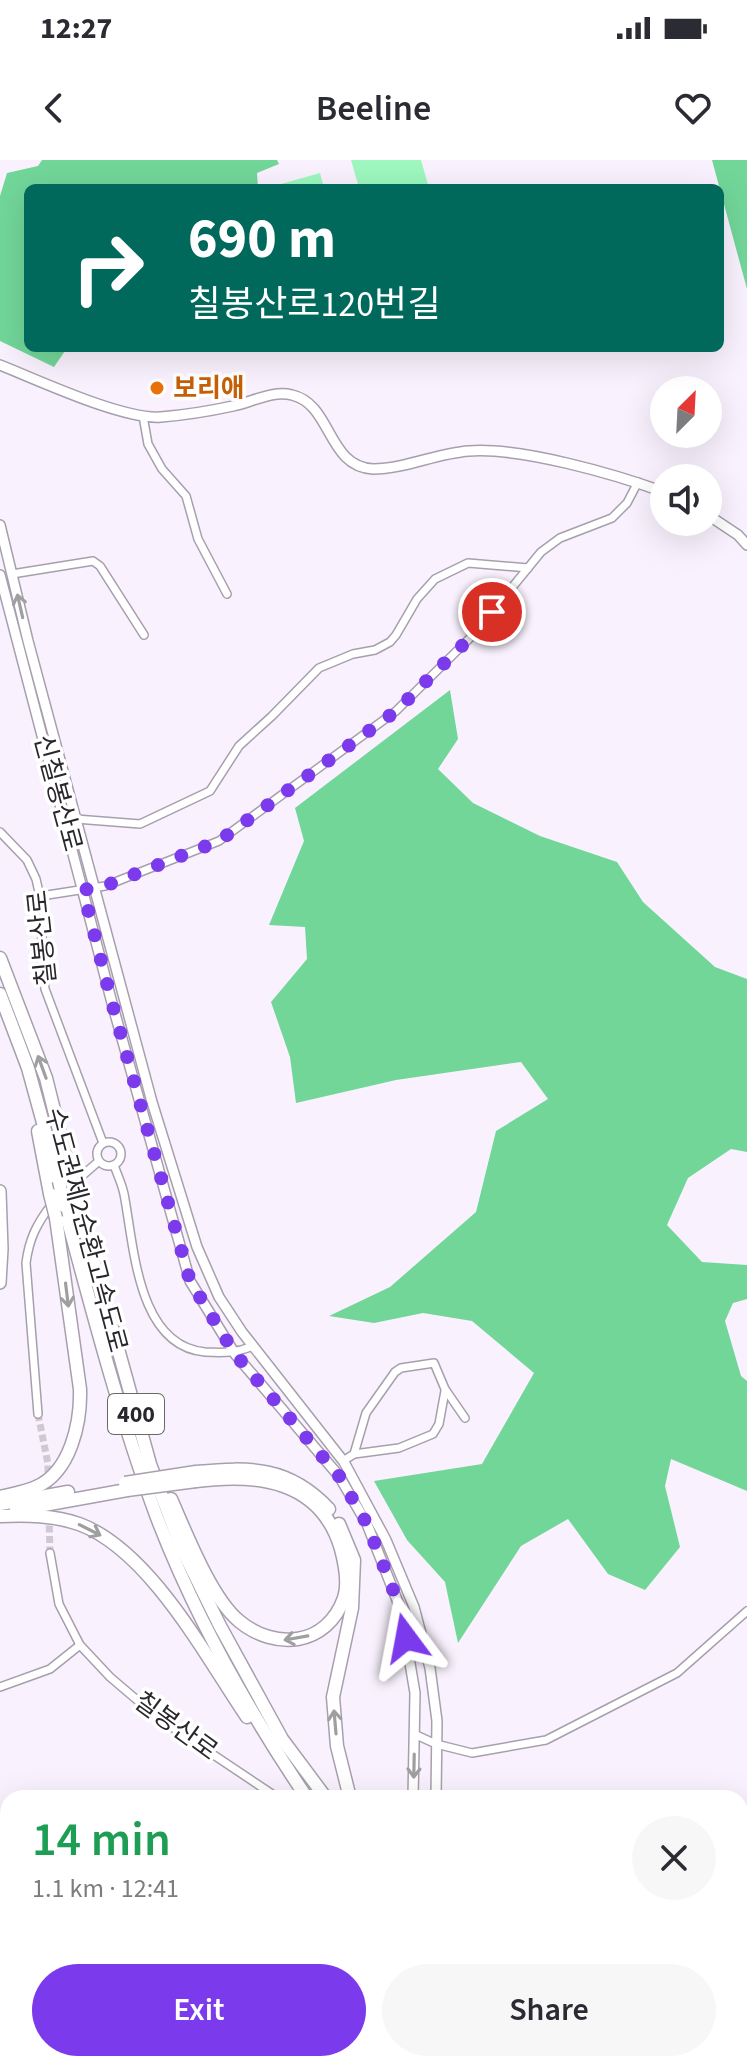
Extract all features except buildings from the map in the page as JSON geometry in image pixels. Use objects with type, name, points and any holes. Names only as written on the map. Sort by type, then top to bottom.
[{"type":"highway","name":"수도권제2순환고속도로","points":[[0,958],[46,1078],[141,1433],[181,1547],[282,1739],[320,1790]]},
{"type":"highway","name":"수도권제2순환고속도로","points":[[0,994],[28,1068],[59,1181],[60,1212],[157,1517],[220,1657],[301,1790]]},
{"type":"highway","points":[[6,1506],[54,1473],[73,1439],[80,1408],[60,1212],[50,1194],[28,1068]]},
{"type":"highway","points":[[0,1191],[0,1283]]},
{"type":"highway","points":[[141,1433],[216,1592],[238,1621],[277,1641],[309,1637],[327,1623],[342,1601],[345,1574],[337,1537],[320,1510],[293,1489],[274,1482],[196,1476]]},
{"type":"highway","points":[[6,1506],[239,1468],[269,1472],[305,1486],[340,1525],[354,1560],[355,1580],[349,1621],[333,1697],[337,1746],[348,1790]]},
{"type":"highway","points":[[6,1506],[80,1525],[103,1537],[144,1569],[273,1759],[299,1790]]},
{"type":"street","points":[[0,365],[94,402],[143,416],[161,417],[233,406],[278,394],[295,395],[317,412],[341,453],[354,465],[374,469],[468,451],[510,453],[601,472],[650,487]]},
{"type":"street","points":[[143,416],[148,444],[162,469],[186,496],[198,539],[227,594]]},
{"type":"street","points":[[41,896],[94,888],[219,841],[396,711],[474,634],[541,552],[560,538],[612,518],[627,503],[638,482]]},
{"type":"street","points":[[722,524],[747,545]]},
{"type":"street","name":"신칠봉산로","points":[[0,525],[152,1102],[197,1247],[219,1297],[253,1346],[343,1461],[386,1540],[414,1607],[430,1668],[437,1721],[436,1790]]},
{"type":"street","points":[[12,574],[93,561],[100,566],[144,635]]},
{"type":"street","name":"신칠봉산로","points":[[76,819],[140,824],[203,795],[215,785],[239,746],[319,668],[390,642],[417,599],[435,579],[468,563],[528,568]]},
{"type":"street","name":"신칠봉산로","points":[[0,575],[112,1003],[190,1281],[235,1354],[339,1476],[367,1524],[401,1610],[415,1693],[413,1790]]},
{"type":"street","name":"칠봉산로","points":[[0,832],[31,868],[41,896],[41,958],[45,989],[103,1143]]},
{"type":"street","points":[[111,1142],[120,1149],[121,1156],[114,1165],[106,1166],[99,1161],[98,1149],[103,1143],[111,1142]]},
{"type":"street","points":[[38,1414],[27,1278],[28,1242],[38,1222],[56,1199],[99,1161]]},
{"type":"street","points":[[114,1165],[123,1190],[142,1288],[160,1327],[171,1339],[188,1349],[235,1354],[253,1346]]},
{"type":"street","points":[[354,1454],[366,1413],[398,1370],[434,1363],[445,1389],[465,1418]]},
{"type":"street","points":[[343,1461],[354,1454],[386,1452],[433,1434],[439,1424],[445,1389]]},
{"type":"street","name":"칠봉산로","points":[[50,1553],[59,1604],[80,1645],[110,1677],[157,1717],[268,1790]]},
{"type":"street","points":[[414,1734],[436,1744],[472,1753],[546,1740],[677,1673],[747,1611]]},
{"type":"street","points":[[0,1687],[50,1669],[80,1645]]},
{"type":"green space","points":[[42,160],[277,160],[279,164],[257,173],[258,184],[24,184],[24,352],[64,352],[54,367],[0,341],[0,196],[7,173],[38,166]]},
{"type":"green space","points":[[351,160],[421,160],[428,184],[358,184]]},
{"type":"green space","points":[[712,160],[747,160],[747,289],[724,204],[724,184],[719,184]]},
{"type":"green space","points":[[320,173],[323,184],[281,184]]},
{"type":"green space","points":[[450,690],[458,739],[438,769],[473,803],[540,836],[617,862],[643,902],[715,967],[747,979],[747,1152],[731,1149],[688,1178],[667,1225],[702,1262],[747,1265],[747,1299],[733,1303],[725,1321],[741,1376],[747,1381],[747,1491],[671,1459],[665,1486],[680,1547],[645,1590],[608,1574],[568,1519],[521,1546],[458,1643],[445,1582],[407,1540],[374,1481],[482,1464],[534,1373],[472,1321],[423,1313],[374,1323],[329,1316],[390,1287],[476,1212],[496,1131],[548,1099],[521,1062],[396,1080],[296,1103],[290,1057],[271,1002],[307,959],[305,927],[269,925],[304,841],[295,808]]},
{"type":"tunnel","points":[[38,1414],[48,1464],[48,1499]]},
{"type":"tunnel","points":[[49,1515],[50,1553]]},
{"type":"place","name":"보리애","points":[[157,388]]},
{"type":"route","points":[[406,1638],[401,1610],[367,1524],[339,1476],[235,1354],[190,1281],[83,890],[105,886],[219,841],[396,711],[492,612]]}]
